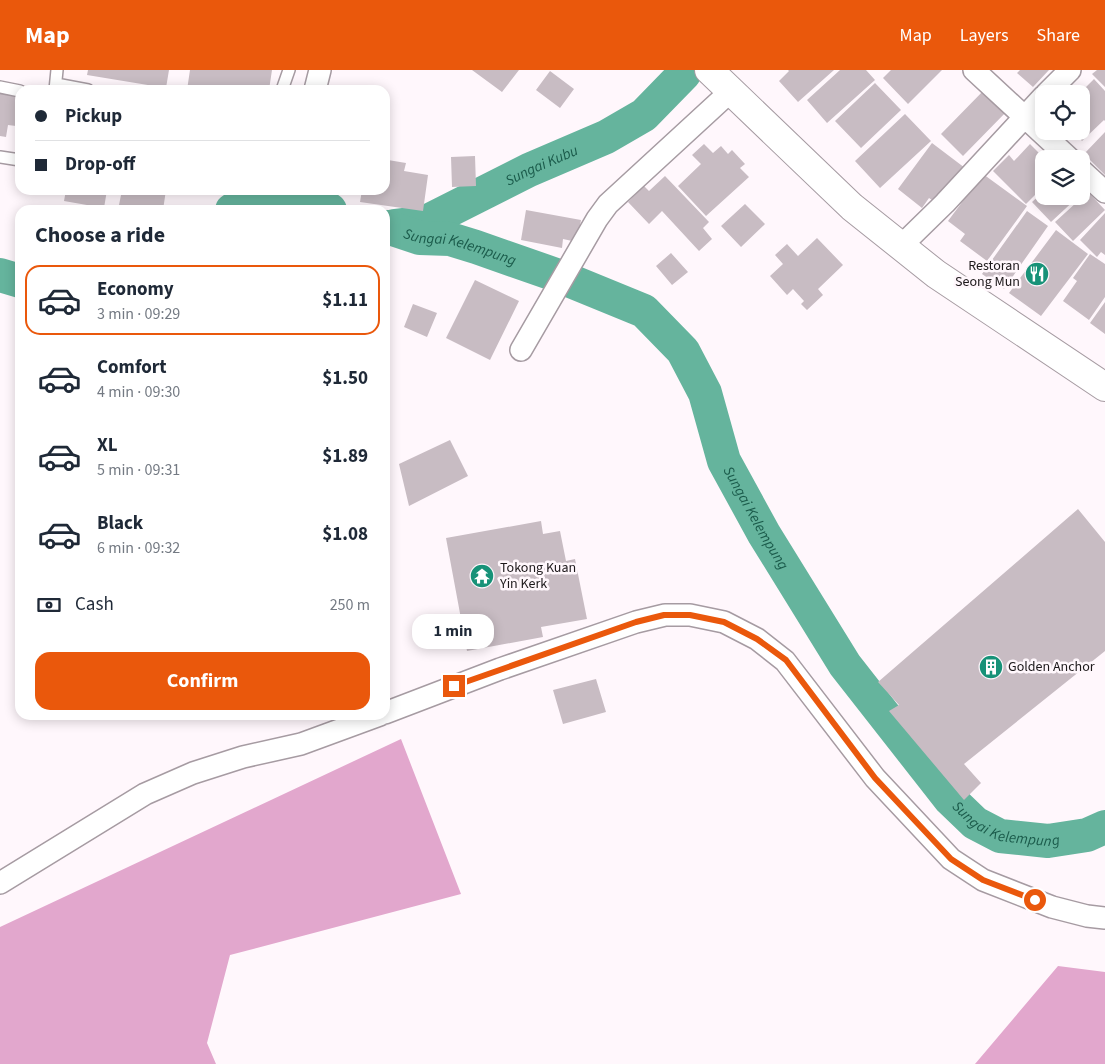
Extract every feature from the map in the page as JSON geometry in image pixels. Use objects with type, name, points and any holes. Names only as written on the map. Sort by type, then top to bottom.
[{"type":"main road","points":[[709,70],[852,206],[936,274],[1105,387]]},
{"type":"street","points":[[316,85],[320,70]]},
{"type":"street","points":[[974,70],[1060,150]]},
{"type":"street","points":[[1055,85],[1070,70]]},
{"type":"street","points":[[521,350],[608,204],[732,90]]},
{"type":"street","points":[[902,245],[945,203],[1035,105]]},
{"type":"street","points":[[1090,178],[1105,192]]},
{"type":"street","points":[[390,711],[500,669],[636,622],[673,615],[690,615],[724,622],[757,639],[786,660],[875,778],[951,859],[983,880],[1044,903],[1087,916],[1105,918]]},
{"type":"street","points":[[0,883],[145,794],[193,773],[243,757],[301,744],[366,720]]},
{"type":"lane","points":[[55,85],[57,70]]},
{"type":"lane","points":[[284,85],[290,70]]},
{"type":"lane","points":[[0,87],[15,89]]},
{"type":"lane","points":[[0,157],[15,159]]},
{"type":"shaded area","points":[[401,739],[461,894],[230,955],[207,1043],[216,1064],[0,1064],[0,927]]},
{"type":"shaded area","points":[[1058,966],[1105,972],[1105,1064],[975,1064]]},
{"type":"building","points":[[88,70],[169,70],[166,85],[148,85],[87,75]]},
{"type":"building","points":[[190,70],[272,70],[270,85],[188,85]]},
{"type":"building","points":[[472,70],[519,70],[502,92]]},
{"type":"building","points":[[788,70],[834,70],[798,102],[779,81]]},
{"type":"building","points":[[840,70],[866,70],[875,80],[827,123],[807,100]]},
{"type":"building","points":[[891,70],[942,70],[908,104],[883,78]]},
{"type":"building","points":[[1020,70],[1049,70],[1033,87],[1017,73]]},
{"type":"building","points":[[1097,70],[1105,70],[1105,87],[1092,74]]},
{"type":"building","points":[[550,71],[574,89],[560,108],[536,90]]},
{"type":"building","points":[[1094,79],[1105,91],[1105,121],[1090,133],[1090,85],[1088,85]]},
{"type":"building","points":[[875,83],[901,110],[861,148],[835,121]]},
{"type":"building","points":[[987,87],[1009,109],[963,156],[941,134]]},
{"type":"building","points":[[0,91],[15,93],[15,126],[8,125],[6,137],[0,136]]},
{"type":"building","points":[[905,114],[931,141],[880,188],[855,161]]},
{"type":"building","points":[[1105,132],[1105,175],[1090,160],[1090,150],[1088,150]]},
{"type":"building","points":[[932,143],[965,168],[938,204],[929,198],[922,208],[898,189]]},
{"type":"building","points":[[704,144],[713,153],[721,146],[728,154],[732,150],[745,164],[740,168],[749,177],[706,216],[678,186],[701,164],[692,155]]},
{"type":"building","points":[[1030,144],[1036,150],[1035,195],[1026,204],[993,171],[1009,155],[1014,161]]},
{"type":"building","points":[[475,156],[476,186],[452,187],[451,157]]},
{"type":"building","points":[[390,160],[406,163],[404,171],[428,175],[423,211],[360,202],[361,195],[390,195]]},
{"type":"building","points":[[983,174],[1027,206],[987,261],[960,241],[965,234],[948,221]]},
{"type":"building","points":[[665,176],[709,222],[703,228],[712,239],[699,251],[662,211],[649,224],[628,202],[644,186],[649,191]]},
{"type":"building","points":[[1090,194],[1105,210],[1073,241],[1055,222],[1074,205],[1090,205]]},
{"type":"building","points":[[65,195],[106,195],[104,205],[87,205],[64,201]]},
{"type":"building","points":[[121,195],[165,195],[164,205],[119,205]]},
{"type":"building","points":[[1035,199],[1035,205],[1069,205],[1051,222],[1032,202]]},
{"type":"building","points":[[745,204],[765,224],[741,247],[721,226]]},
{"type":"building","points":[[526,210],[581,220],[577,242],[563,239],[562,248],[521,240]]},
{"type":"building","points":[[1027,211],[1048,226],[1004,289],[982,274]]},
{"type":"building","points":[[1105,213],[1105,255],[1101,252],[1097,257],[1080,240]]},
{"type":"building","points":[[1056,230],[1088,254],[1041,316],[1009,293]]},
{"type":"building","points":[[817,238],[843,265],[818,289],[823,295],[807,310],[801,304],[804,301],[793,289],[787,295],[770,276],[783,264],[775,255],[787,244],[798,256]]},
{"type":"building","points":[[671,253],[688,272],[672,285],[656,266]]},
{"type":"building","points":[[1090,254],[1105,264],[1105,297],[1089,320],[1063,301],[1077,281],[1073,278]]},
{"type":"building","points":[[475,280],[519,301],[490,360],[446,338]]},
{"type":"building","points":[[1105,302],[1105,334],[1090,323]]},
{"type":"building","points":[[413,304],[437,313],[427,337],[404,327]]},
{"type":"building","points":[[450,440],[468,476],[409,506],[399,464]]},
{"type":"building","name":"Golden Anchor","points":[[1078,509],[1105,542],[1105,651],[964,764],[981,783],[964,800],[889,711],[899,705],[878,682]]},
{"type":"building","points":[[541,521],[543,534],[560,531],[566,561],[575,559],[587,619],[541,627],[543,637],[467,651],[446,538]]},
{"type":"building","points":[[596,679],[606,712],[563,724],[553,690]]},
{"type":"waterway","name":"Sungai Kubu","points":[[394,226],[426,222],[529,170],[606,137],[644,115],[684,74]]},
{"type":"waterway","name":"Sungai Kubu","points":[[241,205],[258,199],[269,198],[292,199],[314,205]]},
{"type":"waterway","name":"Sungai Kelempung","points":[[390,228],[420,238],[450,239],[476,247],[556,275],[644,311],[683,351],[705,393],[724,461],[764,534],[845,665],[950,799],[975,823],[1000,836],[1048,841],[1087,835],[1105,827]]},
{"type":"waterway","name":"Sungai Kubu","points":[[0,275],[15,280]]},
{"type":"place","name":"Restoran Seong Mun","points":[[1037,274]]},
{"type":"place","name":"Tokong Kuan Yin Kerk","points":[[482,576]]},
{"type":"place","name":"Golden Anchor","points":[[991,667]]},
{"type":"route","points":[[454,686],[636,622],[664,615],[690,615],[724,622],[757,639],[786,660],[875,778],[951,859],[983,880],[1035,900]]}]
